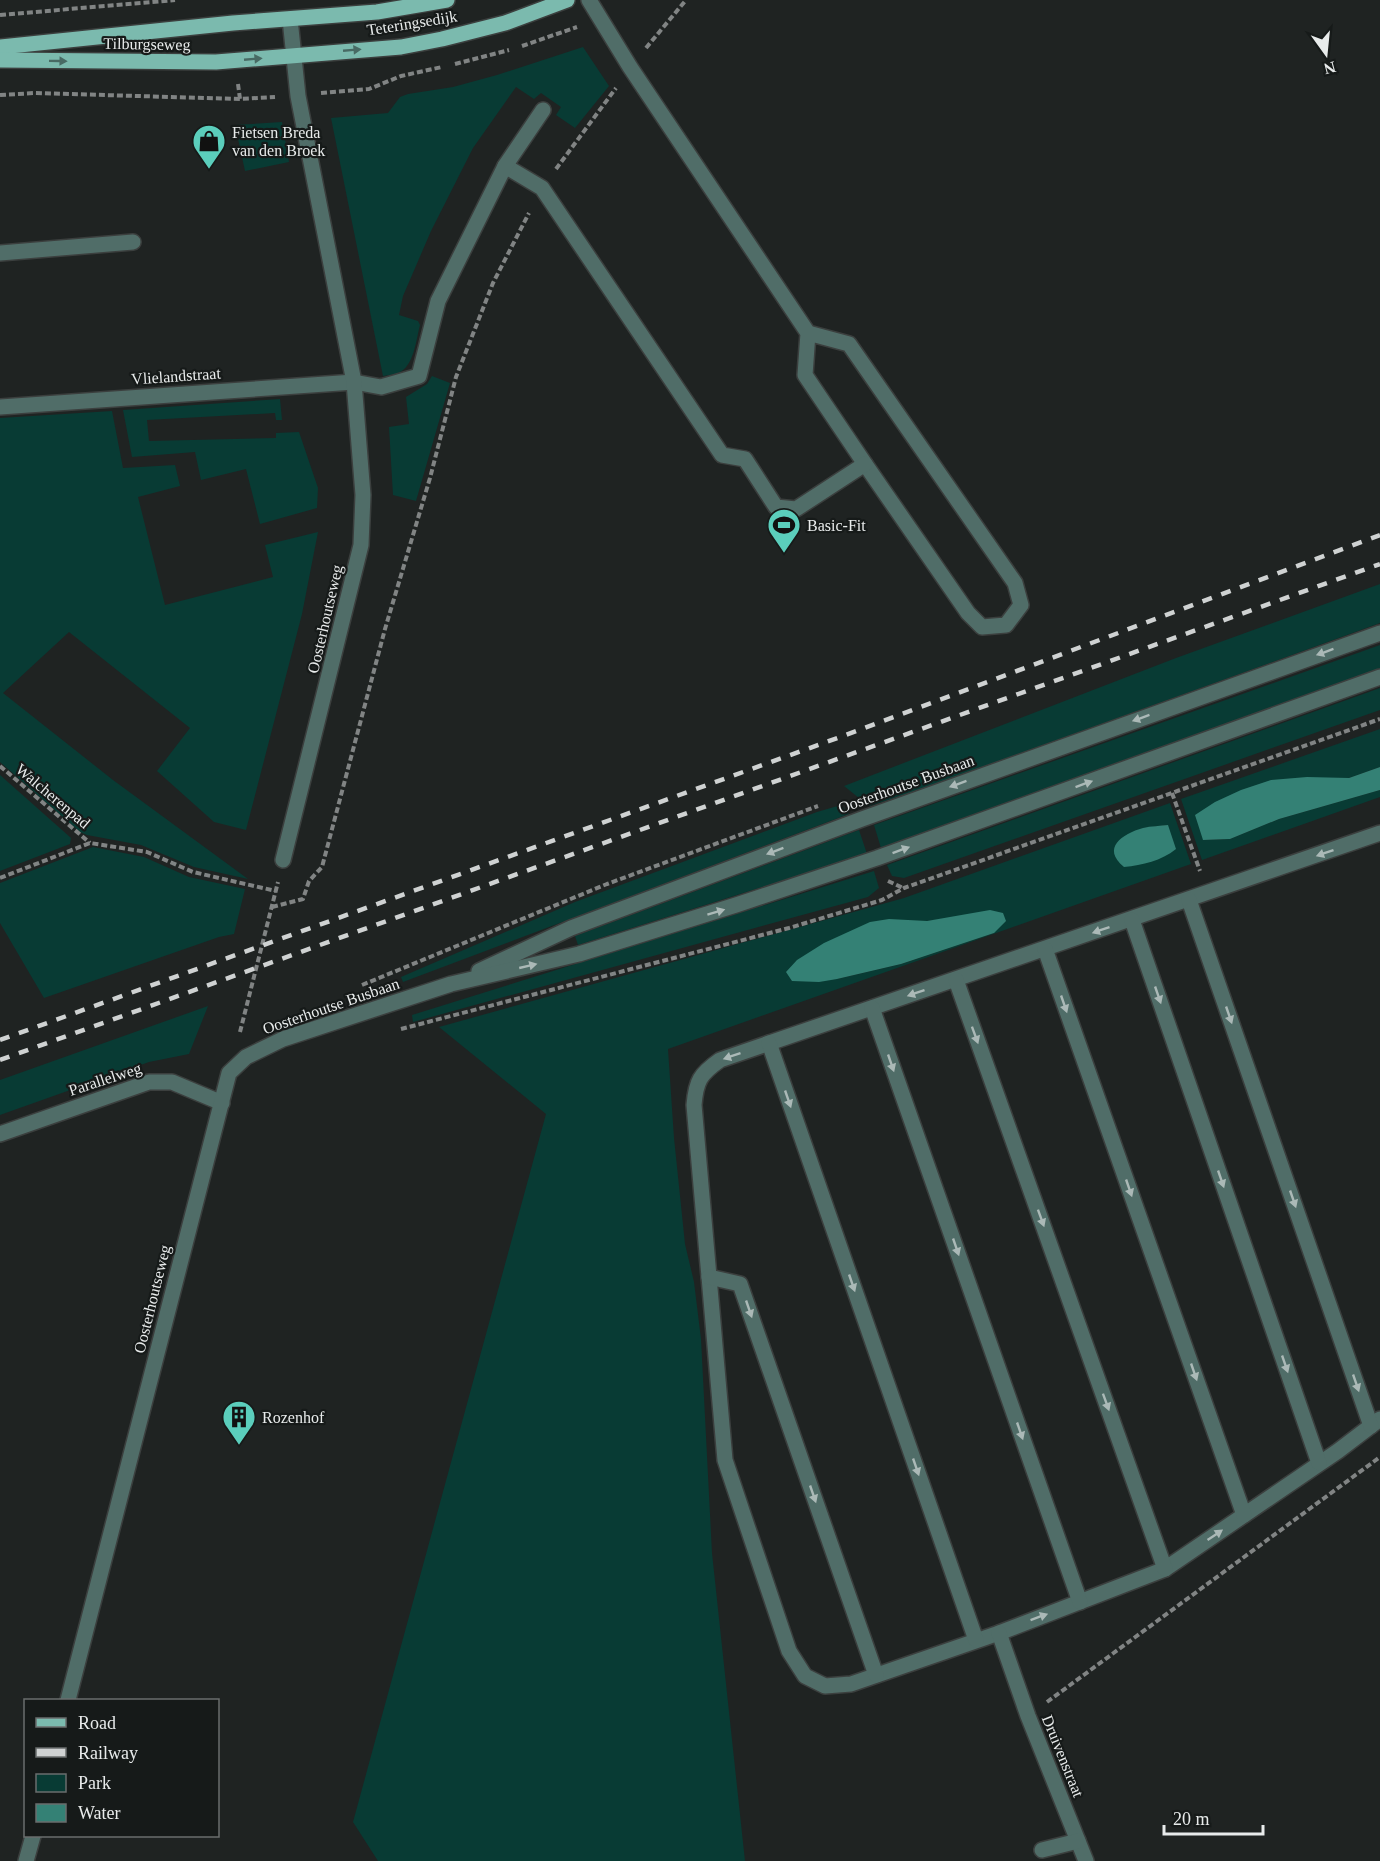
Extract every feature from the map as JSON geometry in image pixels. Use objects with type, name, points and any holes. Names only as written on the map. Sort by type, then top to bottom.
[{"type":"main road","name":"Teteringsedijk","points":[[290,19],[377,12],[447,0]]},
{"type":"main road","name":"Teteringsedijk","points":[[294,55],[401,47],[442,39],[505,24],[567,0]]},
{"type":"main road","name":"Tilburgseweg","points":[[0,47],[290,19]]},
{"type":"main road","name":"Tilburgseweg","points":[[0,60],[216,62],[294,55]]},
{"type":"street","points":[[589,0],[630,67],[808,333],[805,375],[968,613],[982,627],[1005,625],[1021,605],[1016,583],[849,344],[808,333]]},
{"type":"street","name":"Oosterhoutseweg","points":[[283,860],[361,546],[363,495],[354,382],[298,96],[290,19]]},
{"type":"street","points":[[354,382],[381,387],[419,376],[438,301],[506,166],[543,110]]},
{"type":"street","points":[[506,166],[542,188],[722,455],[745,459],[776,507],[796,509],[865,464]]},
{"type":"street","points":[[0,252],[133,242]]},
{"type":"street","name":"Vlielandstraat","points":[[0,407],[354,382]]},
{"type":"street","name":"Oosterhoutse Busbaan","points":[[451,984],[571,928],[862,819],[1380,633]]},
{"type":"street","name":"Oosterhoutse Busbaan","points":[[229,1073],[246,1057],[283,1040],[451,984],[579,954],[736,905],[899,850],[1380,677]]},
{"type":"street","points":[[1190,900],[1376,1423],[1320,1464],[1165,1569],[999,1633],[851,1684],[825,1686],[805,1676],[789,1651],[725,1460],[694,1105],[696,1086],[705,1071],[720,1060],[1380,833]]},
{"type":"street","points":[[1132,920],[1320,1464]]},
{"type":"street","points":[[1045,949],[1244,1515]]},
{"type":"street","points":[[956,980],[1165,1569]]},
{"type":"street","points":[[872,1008],[1080,1602]]},
{"type":"street","points":[[769,1043],[976,1640]]},
{"type":"street","name":"Oosterhoutseweg","points":[[69,1699],[229,1073]]},
{"type":"street","name":"Parallelweg","points":[[0,1134],[149,1082],[172,1082],[222,1103]]},
{"type":"street","points":[[709,1277],[740,1284],[876,1675]]},
{"type":"street","name":"Druivenstraat","points":[[999,1633],[1016,1685],[1086,1861]]},
{"type":"street","points":[[26,1861],[33,1837]]},
{"type":"street","points":[[1042,1850],[1078,1841]]},
{"type":"path","points":[[0,15],[175,0]]},
{"type":"path","points":[[229,1073],[272,907],[303,899],[309,881],[322,867],[385,629],[430,478],[456,376],[492,283],[542,188],[630,67],[686,0]]},
{"type":"path","points":[[298,96],[369,89],[385,82]]},
{"type":"path","points":[[0,95],[34,93],[240,99]]},
{"type":"path","points":[[391,1032],[789,928],[882,900],[904,888],[1380,719]]},
{"type":"path","name":"Walcherenpad","points":[[0,766],[90,843]]},
{"type":"path","points":[[1172,793],[1197,862]]},
{"type":"path","points":[[0,878],[90,843],[147,852],[193,872],[276,891]]},
{"type":"path","points":[[1028,1716],[1380,1457]]},
{"type":"green space","points":[[583,47],[609,86],[575,128],[556,115],[561,107],[541,93],[534,99],[516,87],[473,148],[431,231],[403,296],[399,315],[418,321],[420,325],[411,359],[403,370],[396,374],[383,376],[331,118],[388,113],[400,97],[408,94],[453,87]]},
{"type":"green space","points":[[282,122],[289,162],[245,171],[235,125]]},
{"type":"green space","points":[[432,376],[450,383],[416,501],[393,495],[389,427],[409,424],[406,397],[427,384]]},
{"type":"green space","points":[[280,399],[282,420],[276,420],[275,413],[147,420],[149,441],[276,438],[276,433],[299,432],[318,488],[317,508],[260,524],[246,469],[201,480],[195,452],[132,457],[123,410]]},
{"type":"green space","points":[[112,411],[123,468],[175,465],[180,486],[138,497],[165,605],[273,577],[265,545],[318,532],[302,614],[246,830],[214,822],[157,771],[190,728],[69,632],[3,693],[113,780],[248,879],[194,867],[141,845],[80,832],[0,762],[0,418]]},
{"type":"green space","points":[[1380,584],[1380,623],[925,788],[869,806],[844,786],[1176,658]]},
{"type":"green space","points":[[1380,645],[1380,669],[881,848],[874,825]]},
{"type":"green space","points":[[1380,688],[1380,710],[904,878],[892,876],[887,865]]},
{"type":"green space","points":[[1380,729],[1380,767],[1349,778],[1296,778],[1203,840],[1230,839],[1279,819],[1380,790],[1380,797],[1202,860],[1181,799]]},
{"type":"green space","points":[[0,775],[71,838],[70,844],[0,871]]},
{"type":"green space","points":[[1170,803],[1191,864],[668,1049],[685,1244],[694,1282],[701,1339],[712,1553],[745,1861],[378,1861],[353,1822],[546,1114],[439,1027],[904,898]],"holes":[[[1168,825],[1134,866],[1144,828]],[[969,915],[994,933],[901,964],[837,979],[855,930],[874,923],[937,920]]]},
{"type":"green space","points":[[841,805],[849,814],[403,982],[401,977],[575,902]]},
{"type":"green space","points":[[859,830],[867,854],[578,945],[575,936]]},
{"type":"green space","points":[[93,847],[144,857],[189,877],[245,889],[234,934],[219,937],[44,998],[0,923],[0,883]]},
{"type":"green space","points":[[874,871],[879,888],[868,897],[413,1022],[412,1015]]},
{"type":"green space","points":[[208,1006],[189,1054],[149,1062],[0,1115],[0,1080]]},
{"type":"water","points":[[1380,767],[1380,790],[1279,819],[1230,839],[1203,840],[1195,815],[1215,802],[1241,790],[1271,780],[1307,777],[1349,778]]},
{"type":"water","points":[[1168,825],[1176,849],[1152,862],[1131,866],[1124,867],[1117,860],[1114,848],[1122,838],[1143,828]]},
{"type":"water","points":[[990,910],[1003,913],[1006,921],[994,933],[901,964],[819,982],[792,981],[786,972],[797,960],[824,943],[870,922],[889,919],[927,921]]},
{"type":"railway","points":[[0,1040],[843,736],[1380,535]]},
{"type":"railway","points":[[0,1060],[1380,564]]},
{"type":"place","name":"Fietsen Breda van den Broek","points":[[209,170]]},
{"type":"place","name":"Basic-Fit","points":[[784,554]]},
{"type":"place","name":"Rozenhof","points":[[239,1446]]}]
